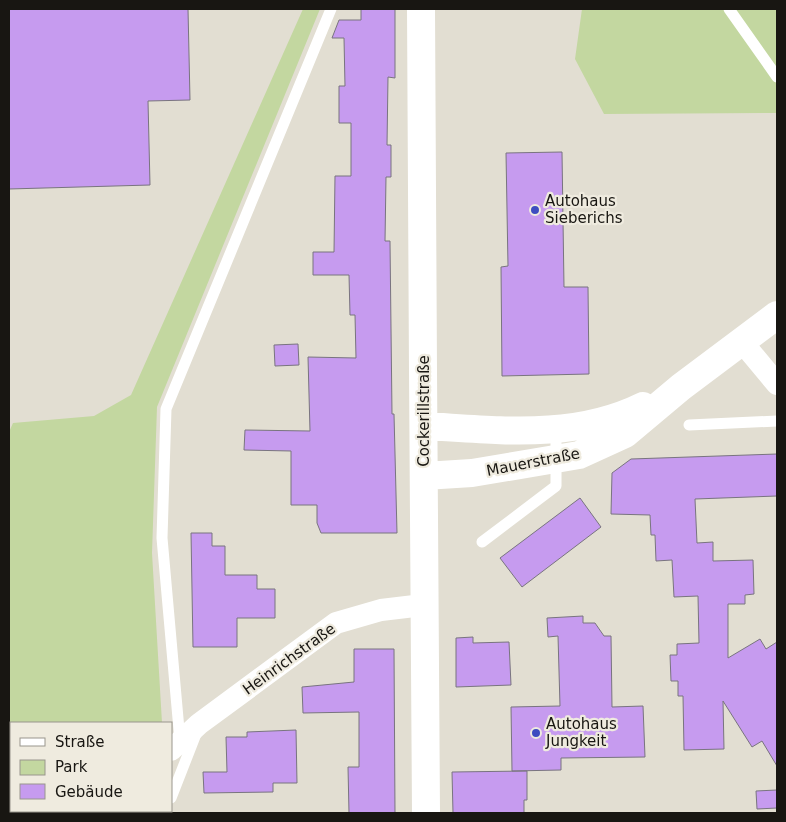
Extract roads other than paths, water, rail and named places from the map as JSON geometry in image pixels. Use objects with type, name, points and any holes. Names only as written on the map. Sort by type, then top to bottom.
[{"type":"main road","name":"Cockerillstraße","points":[[421,9],[424,426],[423,605],[426,813]]},
{"type":"main road","name":"Mauerstraße","points":[[424,476],[472,473],[579,455],[624,434],[681,387],[777,316]]},
{"type":"main road","name":"Mauerstraße","points":[[424,426],[556,430],[619,417],[681,387]]},
{"type":"street","points":[[742,342],[777,384]]},
{"type":"street","name":"Heinrichstraße","points":[[176,746],[199,724],[336,623],[381,610],[423,605]]},
{"type":"lane","points":[[176,746],[162,538],[166,409],[331,9]]},
{"type":"lane","points":[[729,9],[777,77]]},
{"type":"lane","points":[[689,425],[777,421]]},
{"type":"lane","points":[[482,542],[556,486],[556,430]]},
{"type":"lane","points":[[172,795],[199,724]]},
{"type":"place","name":"Autohaus Sieberichs","points":[[535,210]]},
{"type":"place","name":"Autohaus Jungkeit","points":[[536,733]]}]
